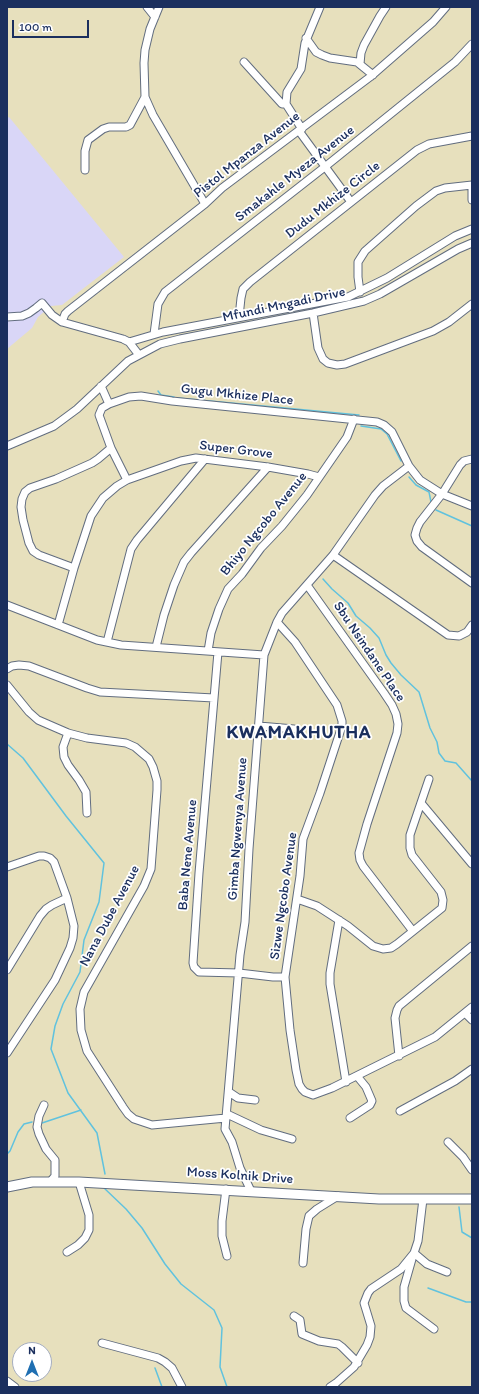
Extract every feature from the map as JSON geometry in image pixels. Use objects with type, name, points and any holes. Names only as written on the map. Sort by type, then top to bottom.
[{"type":"main road","name":"Moss Kolnik Drive","points":[[7,1187],[32,1182],[79,1182],[338,1196],[472,1199]]},
{"type":"street","points":[[147,7],[155,17]]},
{"type":"street","points":[[159,7],[150,29],[145,50],[145,97],[153,114],[205,204]]},
{"type":"street","points":[[320,7],[306,38],[301,69],[287,92],[286,104],[301,130],[351,202]]},
{"type":"street","points":[[360,64],[361,52],[364,45],[386,7]]},
{"type":"street","name":"Pistol Mpanza Avenue","points":[[62,322],[68,311],[205,204],[222,188],[373,75],[433,22],[446,7]]},
{"type":"street","points":[[306,38],[316,52],[330,58],[357,62],[373,75]]},
{"type":"street","name":"Smakahle Myeza Avenue","points":[[154,334],[158,304],[165,292],[326,166],[455,62],[472,44]]},
{"type":"street","points":[[244,62],[282,104],[286,104]]},
{"type":"street","points":[[84,170],[85,151],[88,140],[103,129],[109,127],[126,127],[130,125],[145,97]]},
{"type":"street","name":"Dudu Mkhize Circle","points":[[239,317],[243,289],[250,282],[417,150],[429,144],[472,136]]},
{"type":"street","points":[[360,292],[358,262],[365,251],[416,206],[436,191],[445,188],[472,185],[472,200]]},
{"type":"street","points":[[129,342],[154,334],[239,317],[348,298],[387,278],[455,236],[472,229]]},
{"type":"street","name":"Mfundi Mngadi Drive","points":[[7,446],[54,426],[77,409],[120,368],[138,355],[160,344],[313,313],[364,301],[372,298],[458,249],[472,243]]},
{"type":"street","points":[[7,317],[22,316],[29,313],[42,302],[52,315],[62,322],[129,342],[138,355]]},
{"type":"street","points":[[313,313],[318,348],[323,359],[328,363],[337,365],[345,364],[433,331],[449,322],[472,304]]},
{"type":"street","points":[[101,386],[109,404],[100,410],[100,420],[111,448],[127,480]]},
{"type":"street","name":"Gugu Mkhize Place","points":[[109,404],[129,397],[141,396],[172,402],[377,422],[384,425],[392,432],[408,466]]},
{"type":"street","name":"Bhiyo Ngcobo Avenue","points":[[208,651],[211,633],[228,589],[307,495],[347,437],[354,420]]},
{"type":"street","points":[[74,568],[39,555],[33,551],[29,543],[22,514],[22,499],[25,492],[30,488],[62,477],[92,463],[98,460],[111,448]]},
{"type":"street","name":"Super Grove","points":[[58,625],[74,568],[95,508],[110,492],[127,480],[190,458],[268,467],[319,477]]},
{"type":"street","points":[[107,642],[131,549],[205,459]]},
{"type":"street","points":[[472,459],[464,461],[460,465],[442,494],[417,528],[415,535],[417,541],[422,547],[472,583]]},
{"type":"street","points":[[408,466],[420,480],[442,494],[472,506]]},
{"type":"street","name":"Gimba Ngwenya Avenue","points":[[250,1191],[230,1139],[226,1133],[226,1116],[240,954],[245,922],[264,655],[277,622],[294,598],[333,555],[375,495],[383,486],[408,466]]},
{"type":"street","points":[[156,647],[169,600],[184,562],[268,467]]},
{"type":"street","points":[[333,555],[448,635],[459,636],[467,632],[472,625]]},
{"type":"street","name":"Sbu Nsindane Place","points":[[307,585],[388,699],[396,714],[398,724],[397,733],[359,853],[363,866],[412,930]]},
{"type":"street","points":[[7,606],[97,640],[121,645],[264,655]]},
{"type":"street","name":"Sizwe Ngcobo Avenue","points":[[277,622],[295,642],[337,705],[342,721],[339,736],[305,832],[297,899],[285,977],[290,1030],[299,1084],[305,1092],[313,1095],[346,1082]]},
{"type":"street","name":"Baba Nene Avenue","points":[[218,652],[199,873],[193,963],[199,972],[239,973],[264,977],[285,977]]},
{"type":"street","points":[[7,669],[18,665],[29,666],[100,692],[214,698]]},
{"type":"street","name":"Nana Dube Avenue","points":[[7,685],[29,712],[38,720],[68,733],[87,738],[126,743],[135,747],[149,759],[157,781],[151,869],[144,886],[84,992],[81,1001],[81,1030],[84,1043],[88,1051],[123,1107],[134,1119],[152,1125],[226,1116]]},
{"type":"street","points":[[258,726],[294,729]]},
{"type":"street","points":[[68,733],[63,747],[64,758],[86,792],[87,813]]},
{"type":"street","points":[[297,899],[317,906],[339,920],[373,946],[383,949],[391,948],[397,944],[412,930],[442,908],[443,900],[440,892],[412,855],[410,848],[410,835],[429,779]]},
{"type":"street","points":[[421,803],[472,864]]},
{"type":"street","points":[[7,866],[39,856],[50,858],[54,862],[67,898],[74,926],[70,948],[55,980],[7,1054]]},
{"type":"street","points":[[7,970],[40,916],[52,905],[67,898]]},
{"type":"street","points":[[339,920],[330,973],[346,1082],[435,1038],[472,1007]]},
{"type":"street","points":[[400,1056],[395,1018],[399,1006],[472,946]]},
{"type":"street","points":[[465,1013],[472,1020]]},
{"type":"street","points":[[400,1110],[455,1081],[472,1069]]},
{"type":"street","points":[[350,1118],[370,1105],[372,1101],[366,1087],[358,1076]]},
{"type":"street","points":[[229,1092],[238,1098],[255,1100]]},
{"type":"street","points":[[44,1105],[39,1116],[37,1127],[46,1149],[54,1160],[55,1176],[50,1182]]},
{"type":"street","points":[[226,1116],[261,1130],[292,1139]]},
{"type":"street","points":[[448,1142],[463,1157],[472,1170]]},
{"type":"street","points":[[67,1252],[86,1238],[89,1230],[89,1215],[79,1182]]},
{"type":"street","points":[[226,1189],[222,1221],[222,1236],[227,1256]]},
{"type":"street","points":[[303,1263],[306,1229],[310,1216],[317,1209],[338,1196]]},
{"type":"street","points":[[423,1199],[418,1241],[404,1287],[404,1301],[406,1308],[434,1329]]},
{"type":"street","points":[[413,1255],[427,1264],[447,1272]]},
{"type":"street","points":[[330,1387],[358,1363],[367,1345],[371,1331],[370,1321],[364,1304],[368,1293],[371,1289],[401,1269],[413,1255]]},
{"type":"street","points":[[294,1316],[300,1320],[302,1334],[319,1341],[338,1344],[358,1363]]},
{"type":"street","points":[[102,1343],[158,1358],[172,1368],[182,1387]]},
{"type":"street","points":[[7,1381],[15,1387]]},
{"type":"shaded area","points":[[9,117],[124,257],[62,305],[51,306],[38,317],[32,328],[7,349],[7,118]]},
{"type":"waterway","points":[[158,391],[161,395],[174,397]]},
{"type":"waterway","points":[[178,398],[359,415]]},
{"type":"waterway","points":[[361,426],[381,429],[387,434],[401,461]]},
{"type":"waterway","points":[[409,477],[416,485],[429,492],[431,502]]},
{"type":"waterway","points":[[436,510],[472,526]]},
{"type":"waterway","points":[[323,579],[348,603],[356,616],[379,638],[391,663],[419,692],[430,728],[437,742],[439,753],[445,761],[456,763],[472,781]]},
{"type":"waterway","points":[[7,744],[23,758],[66,816],[104,863],[99,902],[84,940],[80,972],[63,1004],[55,1026],[51,1049],[68,1093],[97,1133],[105,1174]]},
{"type":"waterway","points":[[39,1124],[81,1110]]},
{"type":"waterway","points":[[7,1154],[10,1151],[18,1132],[24,1124],[32,1122]]},
{"type":"waterway","points":[[104,1188],[126,1209],[142,1228],[165,1264],[181,1284],[214,1310],[222,1328],[220,1367],[227,1387]]},
{"type":"waterway","points":[[459,1207],[462,1232],[472,1238]]},
{"type":"waterway","points":[[428,1288],[466,1302],[472,1302]]},
{"type":"waterway","points":[[155,1368],[162,1387]]},
{"type":"district","name":"KWAMAKHUTHA","points":[[299,733]]}]
